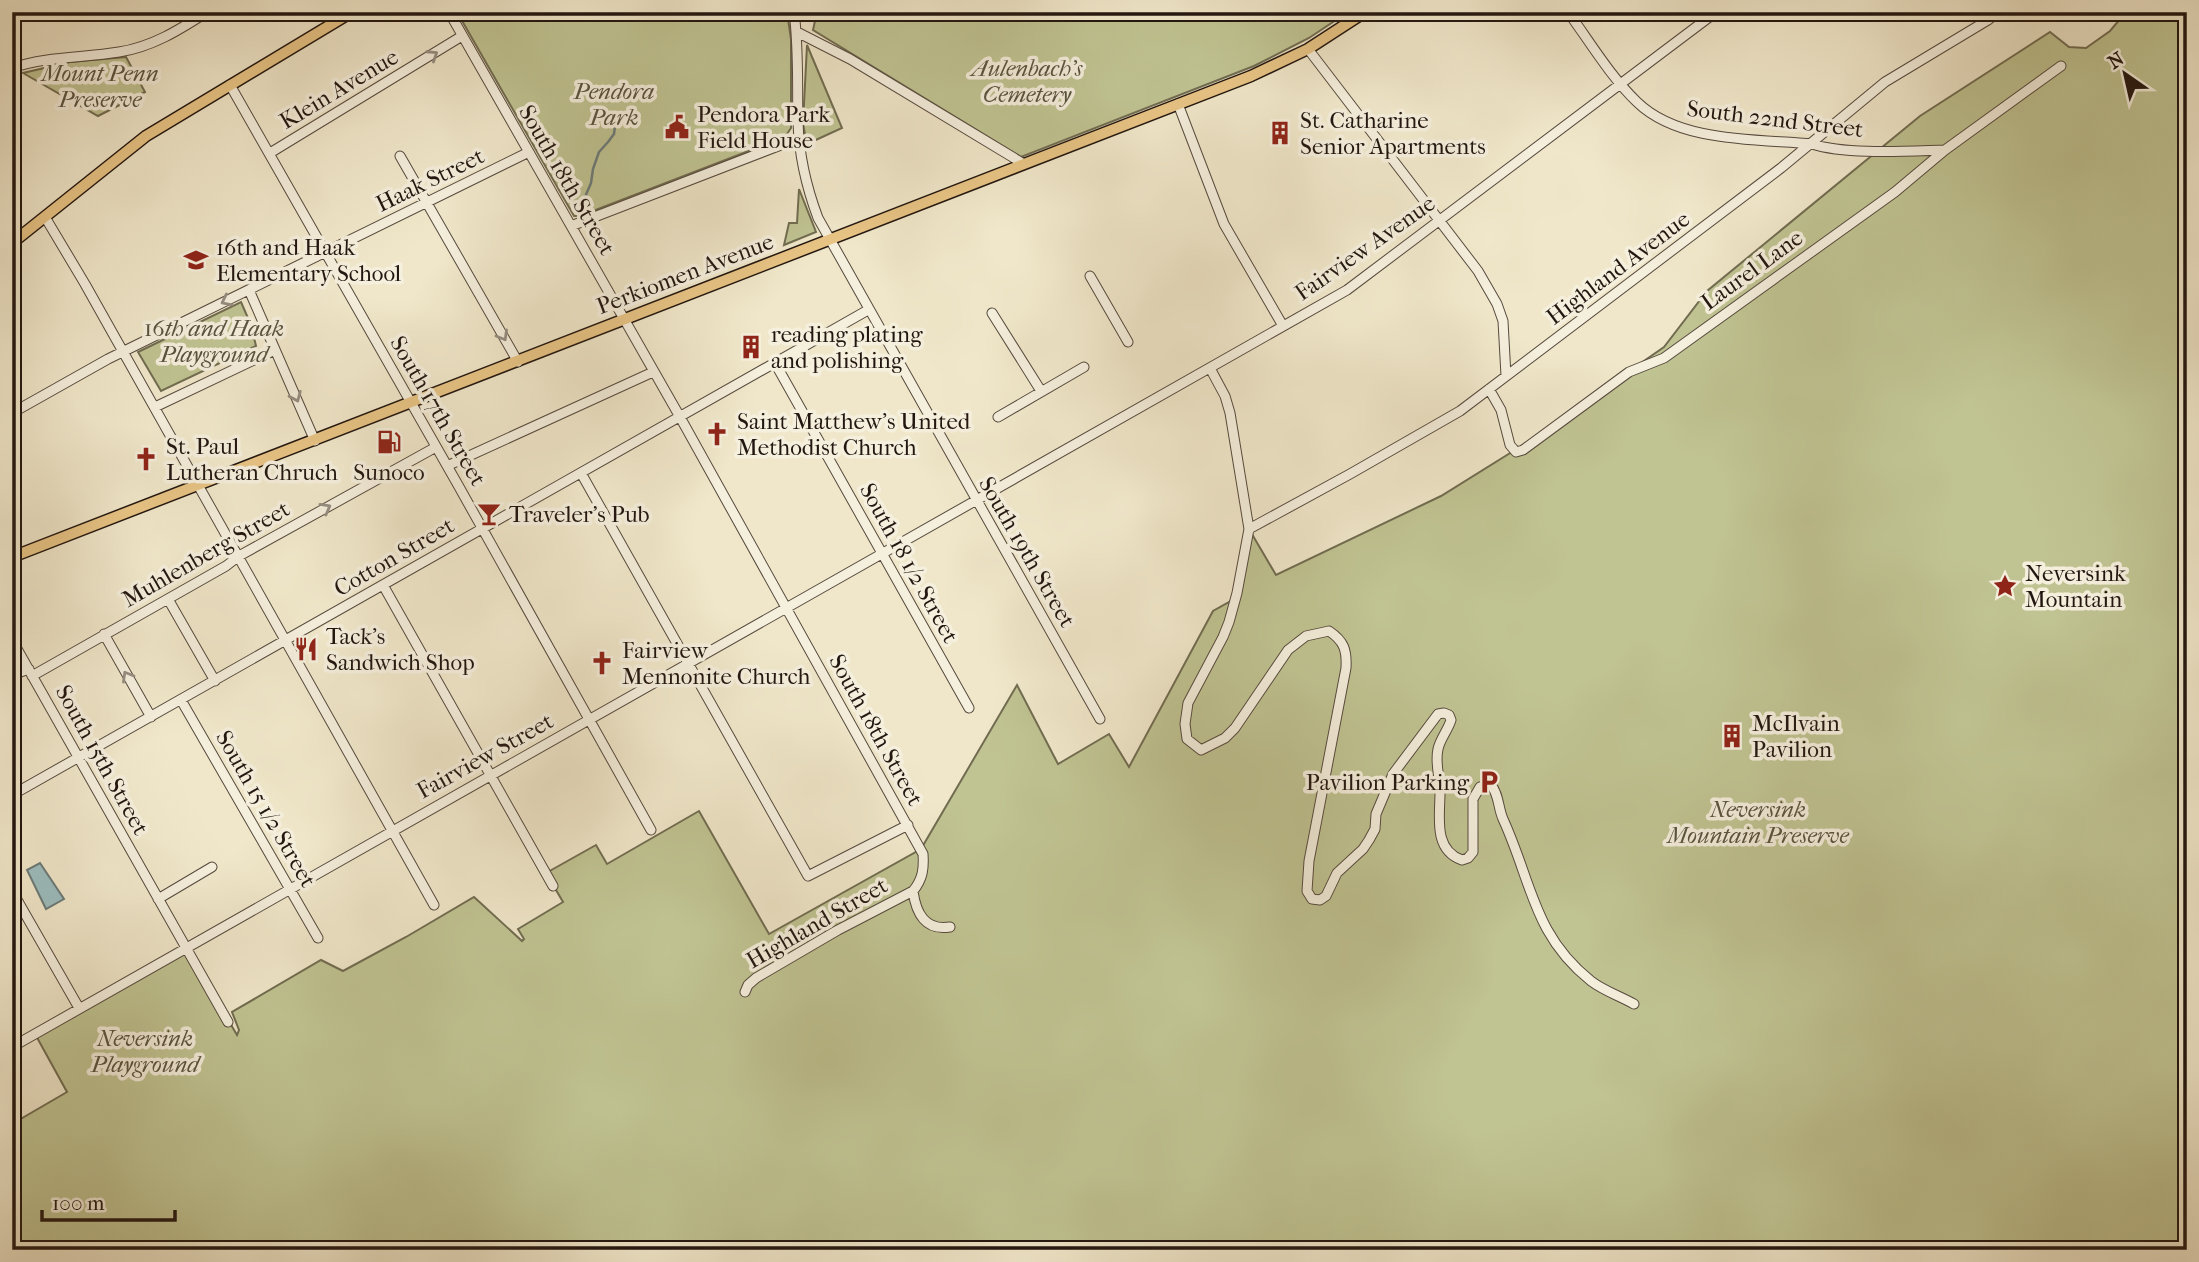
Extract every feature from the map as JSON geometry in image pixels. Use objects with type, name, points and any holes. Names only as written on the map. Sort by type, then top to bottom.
[{"type":"main road","points":[[12,243],[146,136],[352,12]]},
{"type":"main road","name":"Perkiomen Avenue","points":[[12,557],[1251,76],[1308,49],[1365,12]]},
{"type":"street","points":[[12,68],[27,63],[136,48],[166,37],[207,12]]},
{"type":"street","name":"South 18th Street","points":[[449,12],[908,825],[923,854],[924,870],[916,888]]},
{"type":"street","name":"South 19th Street","points":[[794,12],[797,32],[799,138],[808,191],[818,218],[1100,719]]},
{"type":"street","name":"South 22nd Street","points":[[1568,12],[1621,85],[1649,112],[1674,127],[1722,136],[1812,144],[1825,148],[1878,151],[1945,150]]},
{"type":"street","name":"Fairview Avenue","points":[[976,501],[1347,289],[1716,12]]},
{"type":"street","name":"Highland Avenue","points":[[1249,529],[1449,417],[1812,144],[1885,82],[1994,13]]},
{"type":"street","points":[[797,32],[850,59],[1024,164]]},
{"type":"street","name":"Klein Avenue","points":[[270,153],[462,36]]},
{"type":"street","points":[[1308,49],[1478,271],[1497,304],[1505,333],[1506,376]]},
{"type":"street","name":"Laurel Lane","points":[[1489,389],[1501,410],[1510,445],[1516,452],[1523,450],[1629,372],[1664,358],[1895,192],[1945,150],[2061,66]]},
{"type":"street","name":"South 17th Street","points":[[230,85],[651,830]]},
{"type":"street","points":[[1178,104],[1224,224],[1283,326]]},
{"type":"street","points":[[571,226],[799,138]]},
{"type":"street","name":"Haak Street","points":[[12,413],[123,351],[529,152]]},
{"type":"street","points":[[400,156],[518,362]]},
{"type":"street","points":[[44,217],[155,407],[434,905]]},
{"type":"street","points":[[1090,276],[1128,342]]},
{"type":"street","points":[[249,290],[314,441]]},
{"type":"street","name":"Cotton Street","points":[[12,795],[868,310]]},
{"type":"street","points":[[992,313],[1041,391]]},
{"type":"street","points":[[155,407],[275,350]]},
{"type":"street","name":"South 18 1/2 Street","points":[[775,363],[969,708]]},
{"type":"street","points":[[998,417],[1084,367]]},
{"type":"street","points":[[1210,368],[1230,412],[1249,529],[1229,622],[1188,703],[1185,723],[1187,739],[1201,750],[1225,738],[1237,725],[1288,650],[1306,636],[1329,631],[1345,646],[1346,668],[1309,861],[1307,891],[1312,899],[1320,900],[1326,896],[1337,873],[1363,849],[1375,829],[1377,814],[1393,774],[1430,723],[1444,713],[1449,715],[1451,720],[1438,746],[1440,804],[1437,822],[1445,845],[1452,854],[1462,860],[1473,852],[1473,799],[1480,787],[1491,785],[1530,893],[1548,933],[1575,966],[1593,982],[1634,1004]]},
{"type":"street","points":[[447,466],[653,372]]},
{"type":"street","name":"Muhlenberg Street","points":[[12,675],[30,672],[104,635],[239,556],[436,447]]},
{"type":"street","points":[[581,473],[688,664]]},
{"type":"street","name":"Fairview Street","points":[[12,1046],[976,501]]},
{"type":"street","points":[[383,585],[553,886]]},
{"type":"street","points":[[168,599],[215,681]]},
{"type":"street","points":[[104,635],[151,717]]},
{"type":"street","name":"South 15th Street","points":[[12,640],[229,1022]]},
{"type":"street","name":"Highland Street","points":[[688,664],[808,876],[908,825]]},
{"type":"street","name":"South 15 1/2 Street","points":[[181,699],[318,938]]},
{"type":"street","points":[[158,899],[212,867]]},
{"type":"street","name":"Highland Street","points":[[745,992],[748,985],[767,971],[916,888],[916,908],[926,921],[939,929],[950,927]]},
{"type":"street","points":[[12,891],[79,1009]]},
{"type":"green space","name":"Pendora Park","points":[[457,12],[787,12],[791,39],[791,128],[785,137],[580,216],[574,216]]},
{"type":"green space","name":"Aulenbach's Cemetery","points":[[817,12],[1348,12],[1309,38],[1254,66],[1021,157],[813,30]]},
{"type":"green space","name":"Neversink Mountain Preserve","points":[[2126,12],[2187,12],[2187,1250],[12,1250],[12,1124],[67,1092],[35,1034],[186,948],[237,1035],[239,1030],[232,1012],[321,960],[343,971],[474,897],[522,941],[524,939],[518,929],[563,902],[546,873],[596,845],[607,864],[699,811],[769,934],[921,849],[1017,685],[1058,764],[1109,734],[1129,767],[1213,611],[1236,598],[1249,529],[1276,575],[1441,496],[1523,445],[1664,347],[1707,291],[1920,116],[2050,32],[2069,47],[2086,48],[2110,31]]},
{"type":"green space","points":[[807,45],[842,128],[807,144],[803,124]]},
{"type":"green space","name":"Mount Penn Preserve","points":[[126,57],[145,92],[98,116],[23,73],[70,62]]},
{"type":"green space","points":[[799,189],[816,232],[784,245],[789,223],[797,223]]},
{"type":"green space","name":"16th and Haak Playground","points":[[241,302],[256,346],[161,391],[138,352]]},
{"type":"water","points":[[40,863],[64,899],[46,909],[27,870]]},
{"type":"waterway","points":[[582,204],[599,152],[614,134],[620,119]]},
{"type":"place","name":"Pendora Park Field House","points":[[677,127]]},
{"type":"place","name":"St. Catharine Senior Apartments","points":[[1280,133]]},
{"type":"place","name":"16th and Haak Elementary School","points":[[196,260]]},
{"type":"place","name":"reading plating and polishing","points":[[751,347]]},
{"type":"place","name":"Saint Matthew's United Methodist Church","points":[[717,434]]},
{"type":"place","name":"Sunoco","points":[[389,442]]},
{"type":"place","name":"St. Paul Lutheran Chruch","points":[[146,459]]},
{"type":"place","name":"Traveler's Pub","points":[[489,514]]},
{"type":"place","name":"Neversink Mountain","points":[[2005,586]]},
{"type":"place","name":"Tack's Sandwich Shop","points":[[306,649]]},
{"type":"place","name":"Fairview Mennonite Church","points":[[602,663]]},
{"type":"place","name":"McIlvain Pavilion","points":[[1732,736]]},
{"type":"place","name":"Pavilion Parking","points":[[1489,782]]},
{"type":"park label","name":"Neversink Playground","points":[[145,1051]]}]
